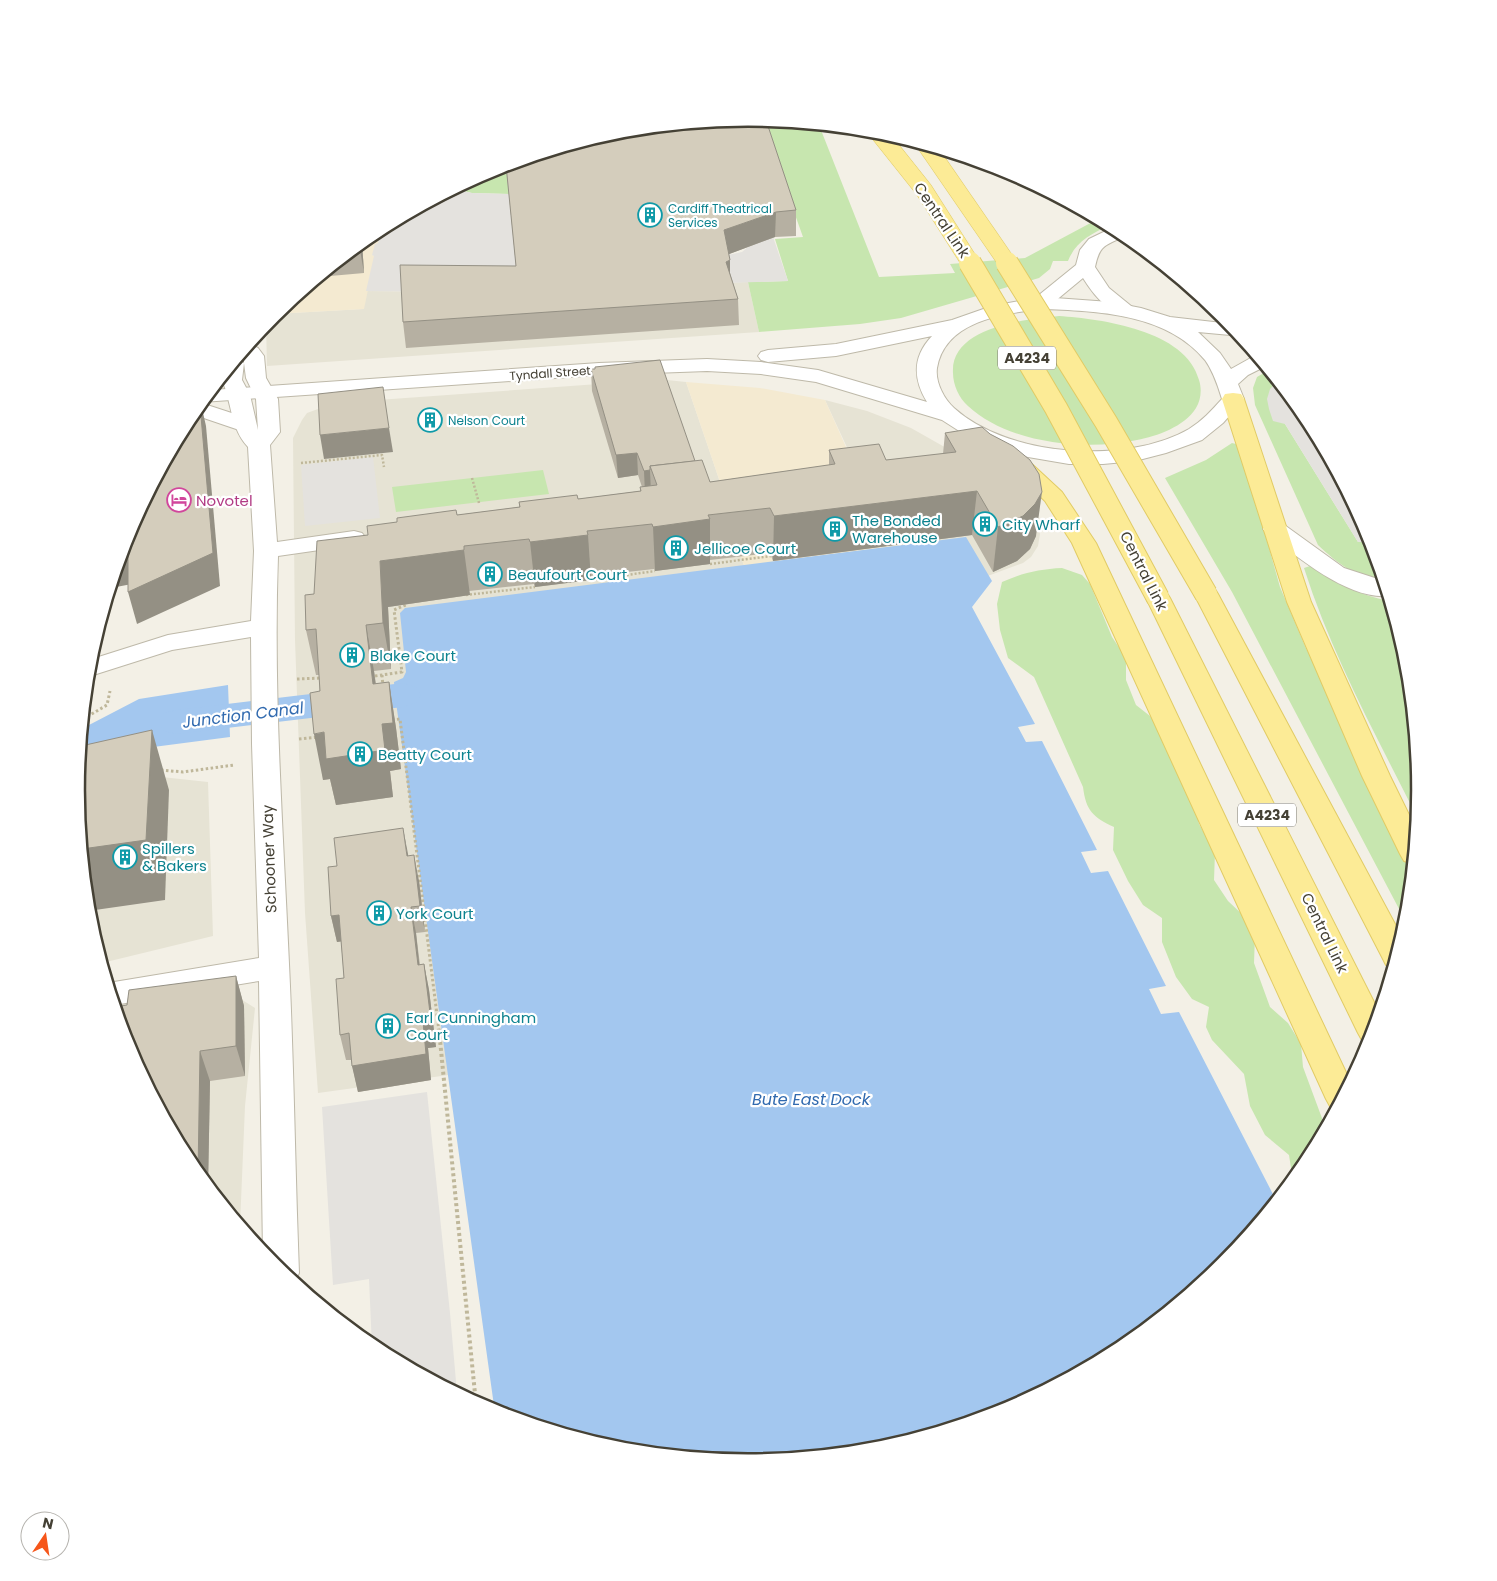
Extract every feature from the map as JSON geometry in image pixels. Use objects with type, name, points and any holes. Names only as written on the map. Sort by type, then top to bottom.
[{"type":"main road","name":"Central Link","points":[[887,142],[946,222],[1010,329],[1115,514],[1369,1023]]},
{"type":"main road","name":"Central Link","points":[[932,153],[978,218],[1058,340],[1206,594],[1392,948]]},
{"type":"main road","points":[[1230,391],[1302,610],[1376,776],[1410,845]]},
{"type":"main road","points":[[996,443],[1054,498],[1084,543],[1339,1093]]},
{"type":"street","points":[[1041,303],[1085,267],[1089,250],[1096,243],[1111,236]]},
{"type":"street","points":[[1085,267],[1102,292],[1126,310]]},
{"type":"street","points":[[1230,391],[1212,356],[1186,334],[1166,323],[1126,310],[1083,304],[1041,303],[1008,307],[980,315],[956,325],[932,348],[925,372],[930,391],[948,415],[996,443],[1044,455],[1106,458],[1144,452],[1174,444],[1196,434],[1217,419],[1241,371],[1255,363]]},
{"type":"street","points":[[1166,323],[1226,330]]},
{"type":"street","name":"Tyndall Street","points":[[261,385],[594,357],[801,354],[854,347],[956,325]]},
{"type":"street","name":"Schooner Way","points":[[251,352],[254,356],[261,385],[269,432],[260,445],[266,551],[263,683],[274,967],[282,1262]]},
{"type":"street","name":"Tyndall Street","points":[[231,380],[261,385],[708,364],[761,368],[818,376],[948,415]]},
{"type":"street","points":[[231,380],[249,435],[260,445]]},
{"type":"street","points":[[205,411],[245,425]]},
{"type":"street","points":[[1275,529],[1335,573],[1369,586],[1380,588]]},
{"type":"street","points":[[266,551],[372,536]]},
{"type":"street","points":[[97,666],[168,644],[263,627]]},
{"type":"street","points":[[117,993],[274,967]]},
{"type":"path","points":[[301,463],[382,455],[384,467]]},
{"type":"path","points":[[472,478],[479,503]]},
{"type":"path","points":[[710,564],[771,556]]},
{"type":"path","points":[[591,580],[655,572]]},
{"type":"path","points":[[460,596],[535,587]]},
{"type":"path","points":[[375,676],[402,672],[392,610],[405,604],[414,603]]},
{"type":"path","points":[[382,675],[384,693]]},
{"type":"path","points":[[322,676],[322,682],[326,681]]},
{"type":"path","points":[[388,721],[400,719],[445,1082],[475,1395]]},
{"type":"path","points":[[155,770],[183,772],[246,763],[265,744]]},
{"type":"shaded area","points":[[464,191],[509,194],[515,254],[723,256],[742,252],[748,247],[773,237],[788,281],[463,292],[366,291],[374,256],[372,255],[375,244],[380,239],[417,216]]},
{"type":"shaded area","points":[[379,240],[372,255],[375,256],[364,309],[288,313],[345,264]]},
{"type":"shaded area","points":[[748,282],[759,332],[267,366],[266,335],[288,313],[363,309],[366,291],[463,292]]},
{"type":"shaded area","points":[[667,380],[686,382],[721,485],[722,508],[745,568],[463,1073],[318,1093],[305,913],[295,640],[293,438],[307,413],[329,405]]},
{"type":"shaded area","points":[[686,382],[760,388],[825,400],[850,456],[885,481],[920,545],[745,568],[722,507],[721,485]]},
{"type":"shaded area","points":[[1274,385],[1275,387],[1323,459],[1344,497],[1363,542],[1358,542],[1285,424],[1273,421],[1267,399],[1270,389]]},
{"type":"shaded area","points":[[825,400],[867,411],[911,428],[964,458],[1037,522],[1040,534],[1038,546],[1031,557],[1023,563],[985,577],[924,544],[892,480],[851,456]]},
{"type":"shaded area","points":[[373,457],[380,518],[305,526],[301,465]]},
{"type":"shaded area","points":[[85,769],[208,782],[213,936],[108,962],[98,920],[86,834]]},
{"type":"shaded area","points":[[220,986],[255,1008],[245,1106],[240,1216],[197,1159],[174,1122],[153,1084],[120,1004]]},
{"type":"shaded area","points":[[427,1092],[456,1387],[417,1365],[372,1336],[369,1279],[333,1285],[322,1107]]},
{"type":"green space","points":[[757,127],[822,131],[879,277],[955,273],[950,264],[1025,258],[1091,223],[1101,229],[1080,243],[1068,261],[1053,261],[1050,269],[1039,278],[901,318],[860,324],[759,332],[748,282],[788,281],[775,239],[803,237],[768,139]]},
{"type":"green space","points":[[507,173],[509,194],[464,191]]},
{"type":"green space","points":[[1059,316],[1097,320],[1140,330],[1178,349],[1191,363],[1199,380],[1200,394],[1196,408],[1191,415],[1170,430],[1137,440],[1095,445],[1049,441],[1026,436],[1005,429],[985,419],[965,403],[955,387],[953,378],[955,357],[964,345],[992,328],[1010,323]]},
{"type":"green space","points":[[1264,373],[1276,389],[1285,424],[1358,542],[1363,542],[1378,579],[1365,577],[1348,569],[1318,545],[1255,405],[1253,388],[1257,377]]},
{"type":"green space","points":[[1232,443],[1240,445],[1280,587],[1305,646],[1407,866],[1400,911],[1232,592],[1165,478],[1206,460]]},
{"type":"green space","points":[[543,470],[549,494],[396,512],[392,487]]},
{"type":"green space","points":[[1310,566],[1348,588],[1384,600],[1399,661],[1406,704],[1411,747],[1412,806],[1356,696],[1315,601],[1304,568]]},
{"type":"green space","points":[[1062,568],[1082,575],[1090,584],[1112,637],[1126,658],[1126,680],[1136,705],[1150,716],[1171,750],[1195,803],[1199,824],[1215,852],[1214,880],[1228,901],[1245,917],[1255,935],[1254,963],[1270,1007],[1288,1023],[1301,1044],[1303,1067],[1323,1122],[1291,1171],[1289,1155],[1265,1135],[1250,1106],[1244,1074],[1212,1040],[1206,1027],[1209,1007],[1192,999],[1176,977],[1162,942],[1162,918],[1143,905],[1128,881],[1113,850],[1114,827],[1101,820],[1089,808],[1083,787],[1034,677],[1008,658],[1000,630],[997,604],[1002,582],[1017,576],[1046,569]]},
{"type":"water","name":"Bute East Dock","points":[[966,537],[992,581],[972,607],[1035,724],[1018,727],[1026,742],[1042,741],[1097,850],[1081,852],[1091,873],[1108,871],[1166,986],[1149,989],[1161,1014],[1179,1012],[1274,1196],[1263,1208],[1260,1209],[1261,1211],[1247,1228],[1218,1260],[1152,1317],[1117,1342],[1042,1386],[962,1419],[920,1431],[878,1441],[792,1453],[705,1453],[619,1441],[577,1431],[535,1419],[494,1402],[395,695],[394,682],[403,678],[406,672],[400,613],[405,608]]},
{"type":"water","points":[[228,685],[230,737],[115,752],[86,748],[89,725],[139,699]]},
{"type":"building","points":[[768,127],[796,210],[776,212],[724,230],[730,260],[726,262],[738,299],[403,322],[400,265],[516,266],[507,173],[535,162],[619,140],[705,128]]},
{"type":"building","points":[[660,360],[695,461],[650,466],[650,470],[644,471],[637,453],[616,455],[591,369]]},
{"type":"building","points":[[383,387],[389,428],[320,435],[318,394]]},
{"type":"building","name":"Novotel","points":[[201,416],[213,553],[128,592],[128,557],[136,537],[153,497]]},
{"type":"building","points":[[982,427],[990,434],[1013,446],[1030,460],[1039,474],[1042,492],[1035,504],[1023,516],[998,527],[977,491],[774,516],[770,508],[708,515],[710,519],[653,527],[652,524],[587,531],[588,535],[530,542],[529,539],[464,546],[464,550],[380,561],[383,623],[366,625],[373,684],[389,682],[393,723],[382,724],[385,750],[326,759],[324,732],[314,734],[310,693],[320,691],[316,629],[306,630],[305,595],[314,594],[317,541],[368,535],[367,526],[397,522],[397,518],[456,510],[457,515],[520,507],[519,502],[577,495],[578,499],[641,491],[640,487],[657,485],[650,466],[702,460],[710,482],[835,464],[829,450],[879,444],[886,460],[956,452],[945,433]]},
{"type":"building","points":[[152,730],[146,840],[88,848],[85,790],[86,745]]},
{"type":"building","points":[[403,828],[407,856],[414,855],[420,906],[411,907],[418,965],[424,964],[431,1021],[423,1022],[426,1054],[352,1066],[349,1033],[340,1035],[336,979],[344,978],[339,915],[331,916],[328,867],[337,866],[334,838]]},
{"type":"building","points":[[236,976],[236,1046],[200,1051],[198,1161],[153,1084],[136,1044],[121,1006],[127,1005],[129,990]]},
{"type":"waterway","name":"Junction Canal","points":[[177,722],[403,695]]},
{"type":"place","name":"Cardiff Theatrical Services","points":[[650,215]]},
{"type":"place","name":"Nelson Court","points":[[430,420]]},
{"type":"place","name":"Novotel","points":[[179,500]]},
{"type":"place","name":"City Wharf","points":[[985,524]]},
{"type":"place","name":"The Bonded Warehouse","points":[[835,529]]},
{"type":"place","name":"Jellicoe Court","points":[[676,548]]},
{"type":"place","name":"Beaufourt Court","points":[[490,574]]},
{"type":"place","name":"Blake Court","points":[[352,655]]},
{"type":"place","name":"Beatty Court","points":[[360,754]]},
{"type":"place","name":"Spillers & Bakers","points":[[125,857]]},
{"type":"place","name":"York Court","points":[[379,913]]},
{"type":"place","name":"Earl Cunningham Court","points":[[388,1026]]}]
